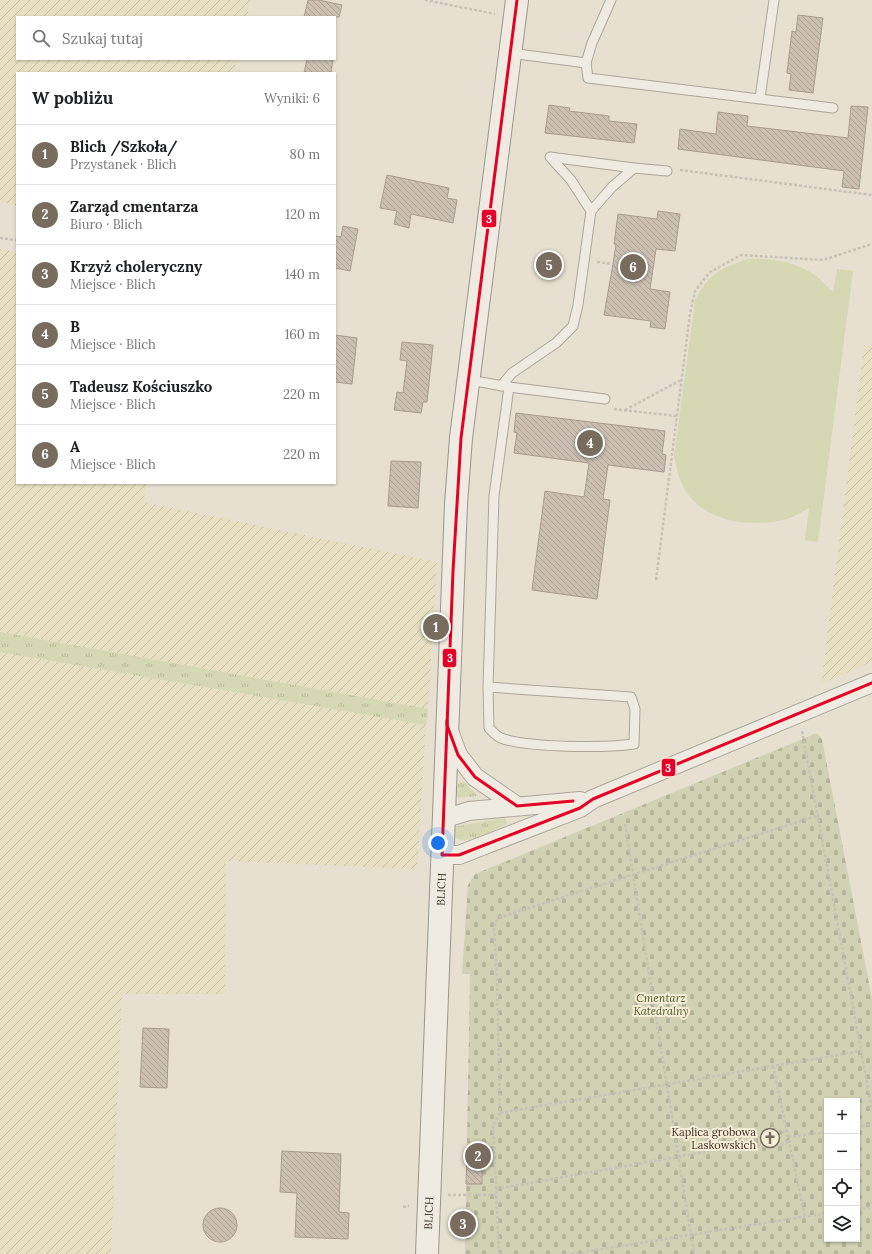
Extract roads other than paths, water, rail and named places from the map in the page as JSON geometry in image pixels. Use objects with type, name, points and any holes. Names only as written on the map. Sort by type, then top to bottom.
[{"type":"street","name":"BLICH","points":[[427,1254],[456,504],[461,438],[516,9]]},
{"type":"street","points":[[442,855],[459,855],[580,808],[593,799],[872,683]]},
{"type":"street","points":[[447,725],[458,755],[475,777],[517,806]]},
{"type":"street","points":[[443,819],[470,811],[593,799]]},
{"type":"lane","points":[[611,0],[592,43],[586,63],[588,78],[833,108]]},
{"type":"lane","points":[[760,98],[774,0]]},
{"type":"lane","points":[[510,54],[586,63]]},
{"type":"lane","points":[[591,211],[571,180],[550,157],[667,171]]},
{"type":"lane","points":[[488,687],[631,697],[635,709],[634,744],[617,746],[553,745],[514,742],[499,737],[489,728],[488,687],[494,496],[505,387],[512,373],[556,343],[572,326],[578,305],[591,211],[612,186],[634,168]]},
{"type":"lane","points":[[469,380],[505,387],[605,399]]},
{"type":"place","name":"Tadeusz Kościuszko","points":[[549,265]]},
{"type":"place","name":"A","points":[[633,267]]},
{"type":"place","name":"B","points":[[590,443]]},
{"type":"place","name":"Blich /Szkoła/","points":[[436,627]]},
{"type":"place","name":"Kaplica grobowa Laskowskich","points":[[770,1138]]},
{"type":"place","name":"Zarząd cmentarza","points":[[478,1156]]},
{"type":"place","name":"Krzyż choleryczny","points":[[463,1224]]},
{"type":"park label","name":"Cmentarz Katedralny","points":[[661,1004]]}]
